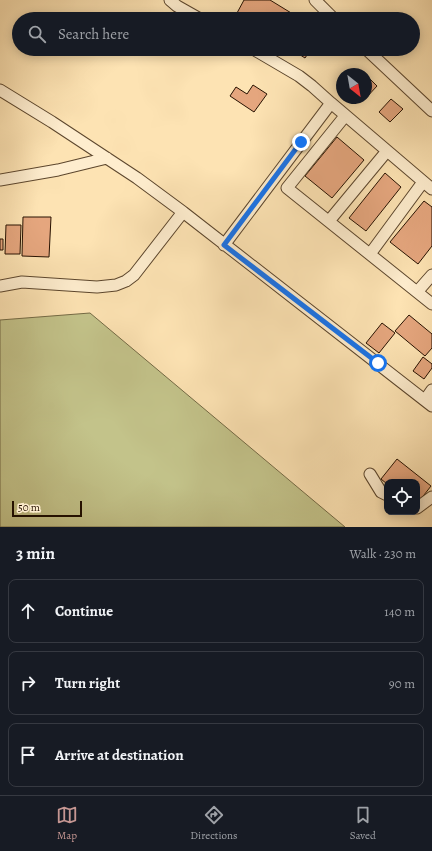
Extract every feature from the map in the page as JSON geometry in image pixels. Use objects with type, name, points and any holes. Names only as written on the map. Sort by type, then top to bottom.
[{"type":"street","points":[[170,0],[188,12]]},
{"type":"street","points":[[315,0],[327,12]]},
{"type":"street","points":[[265,56],[299,76],[312,86],[331,104],[432,189]]},
{"type":"street","points":[[373,56],[432,111]]},
{"type":"street","points":[[0,90],[136,178],[428,403],[432,390]]},
{"type":"street","points":[[224,245],[331,104]]},
{"type":"street","points":[[345,116],[287,188],[432,304]]},
{"type":"street","points":[[329,221],[387,151]]},
{"type":"street","points":[[0,180],[58,170],[107,158]]},
{"type":"street","points":[[370,254],[423,182]]},
{"type":"street","points":[[0,286],[22,282],[97,287],[116,285],[126,281],[134,275],[182,212]]},
{"type":"street","points":[[417,292],[432,275]]},
{"type":"street","points":[[370,474],[381,492],[384,494]]},
{"type":"street","points":[[420,506],[432,497]]},
{"type":"green space","points":[[90,313],[345,527],[0,527],[0,320]]},
{"type":"building","points":[[244,0],[270,0],[290,12],[238,12]]},
{"type":"building","points":[[372,81],[377,86],[372,91]]},
{"type":"building","points":[[253,85],[267,94],[254,112],[230,96],[236,87],[247,94]]},
{"type":"building","points":[[391,99],[403,109],[390,122],[379,112]]},
{"type":"building","points":[[337,137],[364,160],[332,198],[305,176]]},
{"type":"building","points":[[385,173],[401,187],[366,231],[349,218]]},
{"type":"building","points":[[424,201],[432,207],[432,246],[418,264],[390,242]]},
{"type":"building","points":[[23,217],[51,217],[49,257],[22,256]]},
{"type":"building","points":[[6,225],[21,225],[20,254],[5,254]]},
{"type":"building","points":[[0,239],[3,239],[3,250],[0,250]]},
{"type":"building","points":[[409,315],[432,334],[432,348],[425,356],[395,331]]},
{"type":"building","points":[[382,323],[395,333],[379,353],[366,343]]},
{"type":"building","points":[[423,357],[432,364],[432,368],[424,379],[413,371]]},
{"type":"building","points":[[397,459],[431,486],[420,500],[420,479],[384,479],[384,482],[381,479]]},
{"type":"route","points":[[301,142],[224,245],[378,363]]}]
